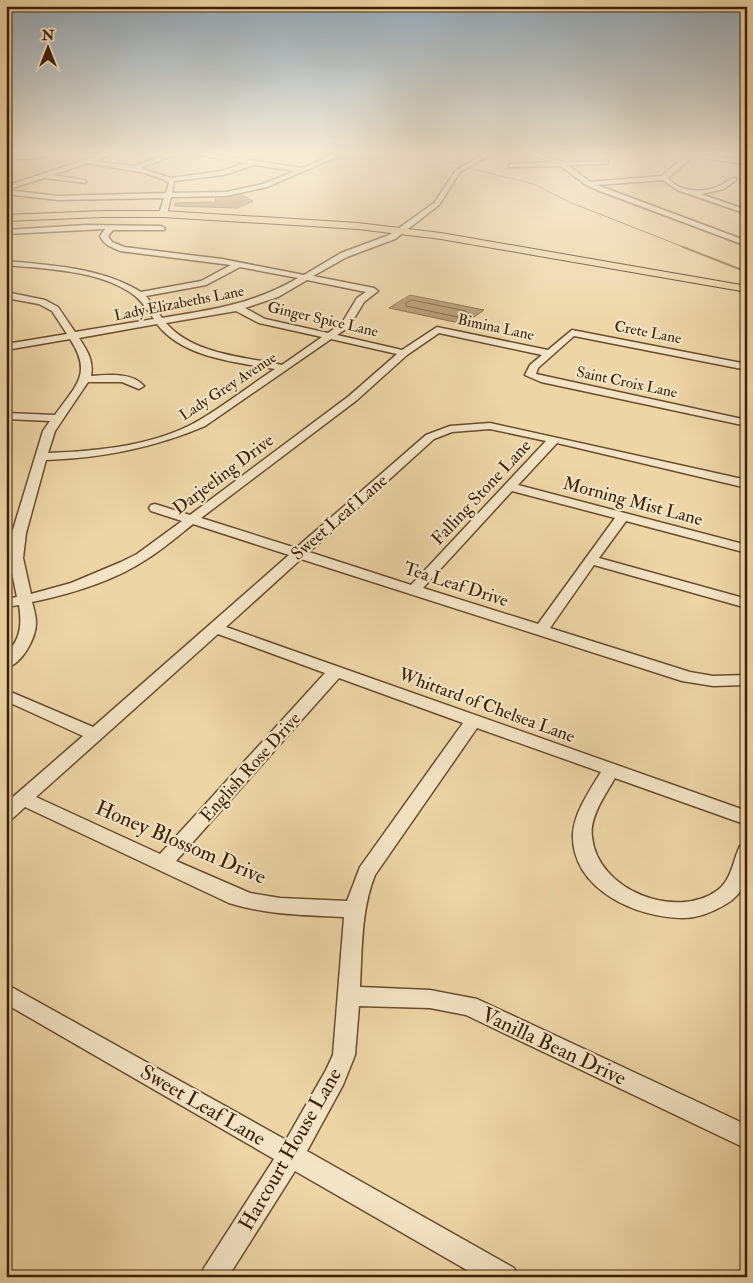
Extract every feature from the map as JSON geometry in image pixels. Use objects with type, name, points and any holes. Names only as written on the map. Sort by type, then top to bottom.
[{"type":"main road","points":[[6,218],[106,214]]},
{"type":"main road","points":[[200,214],[404,228],[747,282]]},
{"type":"main road","points":[[404,228],[747,289]]},
{"type":"street","name":"Lady Elizabeths Lane","points":[[6,347],[236,308],[275,295],[344,255],[392,237],[423,214]]},
{"type":"street","points":[[667,214],[747,244]]},
{"type":"street","points":[[110,228],[104,236],[106,241],[112,246],[193,256],[306,278]]},
{"type":"street","points":[[6,232],[161,228]]},
{"type":"street","points":[[9,263],[23,258]]},
{"type":"street","points":[[9,263],[90,274],[112,280],[140,295],[169,333],[186,344],[284,368]]},
{"type":"street","points":[[140,295],[203,283],[240,264]]},
{"type":"street","name":"Lady Grey Avenue","points":[[41,457],[108,452],[145,445],[175,436],[201,424],[346,325],[360,300],[374,291],[306,278]]},
{"type":"street","points":[[6,295],[31,299],[50,306],[59,314],[86,361],[85,379],[49,430],[19,533],[16,558],[26,600],[29,621],[28,633],[19,650],[6,663]]},
{"type":"street","name":"Ginger Spice Lane","points":[[236,308],[262,321],[404,353]]},
{"type":"street","name":"Bimina Lane","points":[[437,330],[549,353]]},
{"type":"street","name":"Darjeeling Drive","points":[[6,603],[73,588],[119,570],[142,557],[353,398],[404,353],[437,330]]},
{"type":"street","name":"Crete Lane","points":[[549,353],[572,334],[747,367]]},
{"type":"street","name":"Saint Croix Lane","points":[[549,353],[534,367],[530,374],[545,380],[747,423]]},
{"type":"street","points":[[85,379],[126,379],[136,382],[139,386]]},
{"type":"street","points":[[6,416],[56,418]]},
{"type":"street","name":"Sweet Leaf Lane","points":[[6,814],[430,438],[450,429],[490,426],[747,484]]},
{"type":"street","name":"Falling Stone Lane","points":[[414,590],[554,439]]},
{"type":"street","name":"Morning Mist Lane","points":[[510,487],[747,549]]},
{"type":"street","name":"Tea Leaf Drive","points":[[156,508],[688,677],[713,681],[747,680]]},
{"type":"street","points":[[541,630],[622,517]]},
{"type":"street","points":[[591,560],[747,604]]},
{"type":"street","name":"Whittard of Chelsea Lane","points":[[215,628],[747,818]]},
{"type":"street","name":"English Rose Drive","points":[[164,862],[335,672]]},
{"type":"street","points":[[6,694],[95,734]]},
{"type":"street","name":"Harcourt House Lane","points":[[213,1277],[291,1155],[335,1077],[344,1055],[350,996],[355,909],[358,894],[367,872],[473,721]]},
{"type":"street","points":[[611,770],[585,820],[582,828],[582,843],[587,860],[593,870],[612,889],[643,904],[664,908],[683,909],[705,906],[724,896],[731,889],[737,879],[747,851]]},
{"type":"street","name":"Honey Blossom Drive","points":[[24,799],[164,862],[236,897],[271,906],[355,909]]},
{"type":"street","name":"Sweet Leaf Lane","points":[[6,993],[505,1277]]},
{"type":"street","name":"Vanilla Bean Drive","points":[[350,996],[430,999],[469,1006],[747,1137]]},
{"type":"water","points":[[410,295],[484,310],[464,324],[389,308]]},
{"type":"waterway","points":[[599,214],[686,248]]},
{"type":"waterway","points":[[683,247],[747,272]]}]
